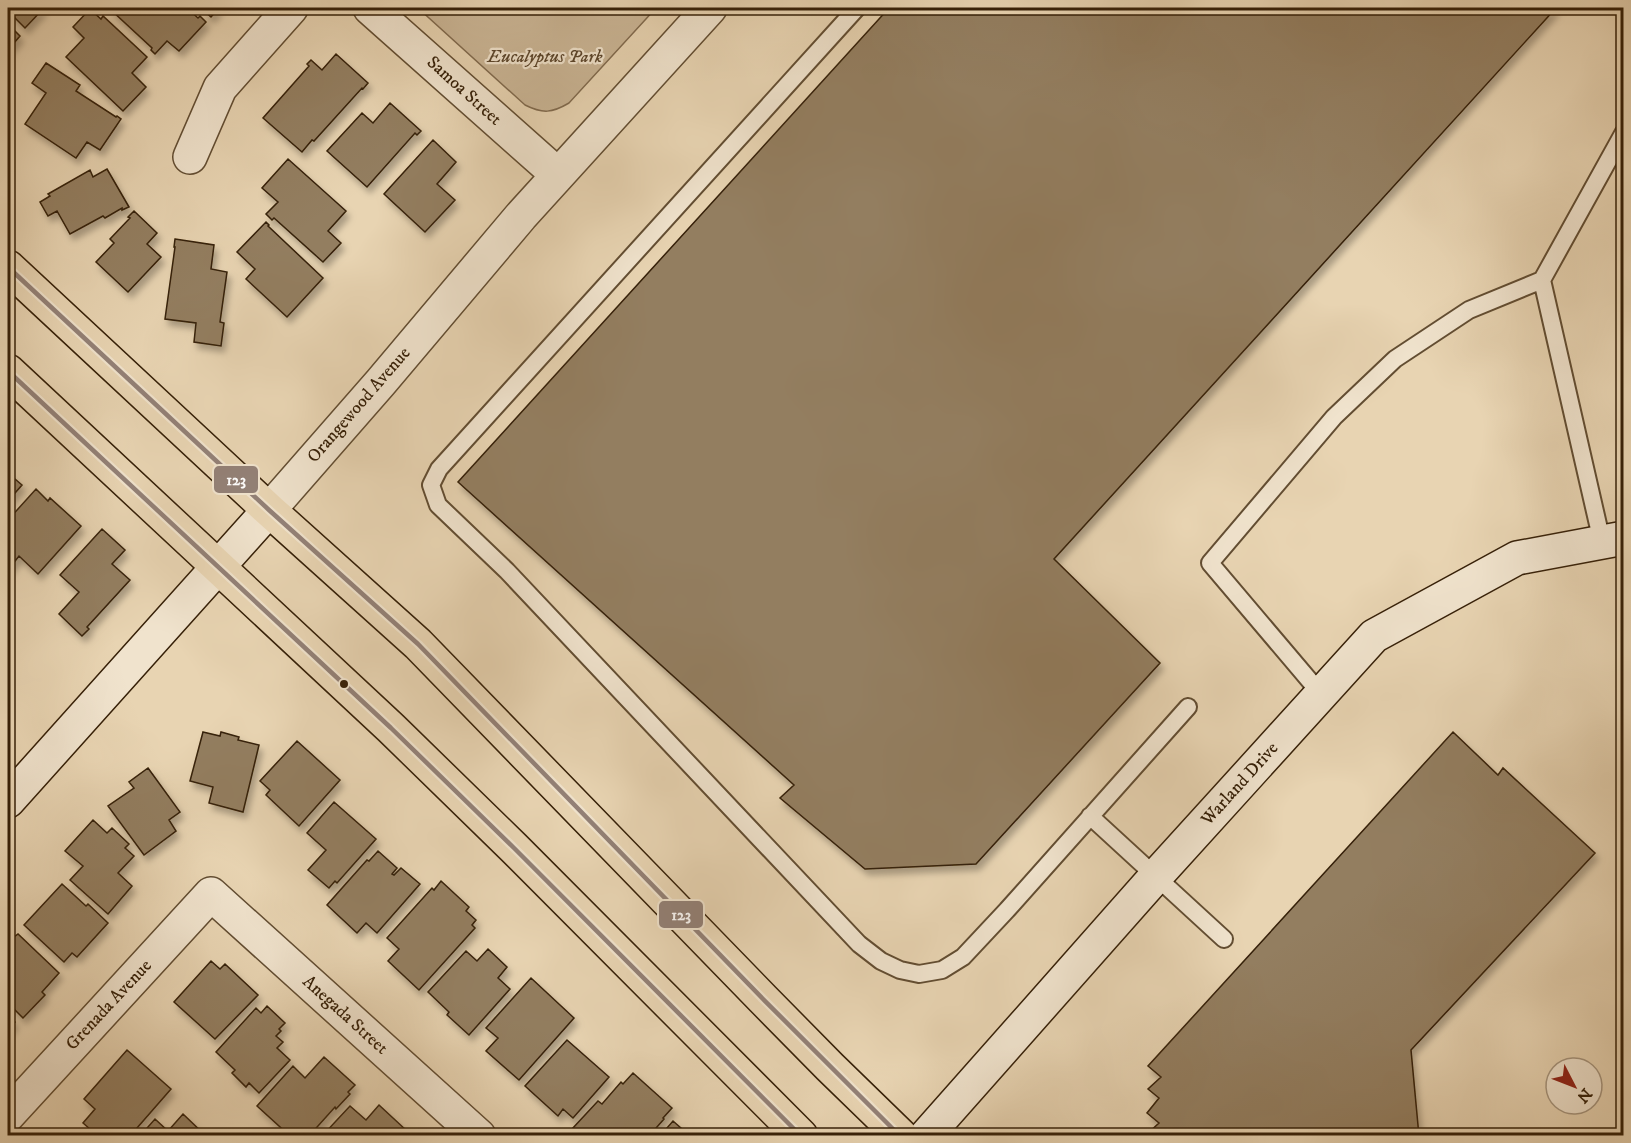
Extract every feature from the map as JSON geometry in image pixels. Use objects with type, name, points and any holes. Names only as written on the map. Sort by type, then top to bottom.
[{"type":"main road","points":[[8,267],[269,510],[418,644],[762,999],[901,1136]]},
{"type":"main road","points":[[8,370],[416,752],[801,1136]]},
{"type":"street","points":[[190,158],[220,88],[291,8]]},
{"type":"street","name":"Samoa Street","points":[[370,8],[558,175]]},
{"type":"street","name":"Orangewood Avenue","points":[[8,801],[269,510],[558,175],[710,8]]},
{"type":"street","name":"Warland Drive","points":[[926,1136],[1156,875],[1374,636],[1517,558],[1613,540]]},
{"type":"street","name":"Grenada Avenue","points":[[8,1115],[211,894]]},
{"type":"street","name":"Anegada Street","points":[[211,894],[479,1136]]},
{"type":"street","points":[[8,1129],[15,1136]]},
{"type":"lane","points":[[857,8],[440,469],[431,485],[438,505],[507,571],[859,944],[881,961],[900,970],[919,974],[942,970],[963,957],[1188,706]]},
{"type":"lane","points":[[1321,694],[1210,562],[1334,417],[1395,359],[1469,310],[1542,280],[1623,132]]},
{"type":"lane","points":[[1542,280],[1613,540]]},
{"type":"lane","points":[[1090,816],[1224,939]]},
{"type":"green space","name":"Eucalyptus Park","points":[[418,8],[656,8],[569,103],[547,111],[525,105]]},
{"type":"building","points":[[8,8],[44,8],[25,28],[8,11]]},
{"type":"building","points":[[113,8],[187,8],[206,22],[179,51],[167,41],[155,54],[152,48],[111,10]]},
{"type":"building","points":[[205,8],[219,8],[211,17],[204,11]]},
{"type":"building","points":[[889,8],[1556,8],[1054,559],[1160,663],[976,864],[865,869],[780,798],[794,785],[458,482]]},
{"type":"building","points":[[90,9],[101,19],[103,16],[147,57],[132,73],[146,87],[123,111],[66,57],[84,38],[73,27]]},
{"type":"building","points":[[8,24],[20,36],[8,50]]},
{"type":"building","points":[[336,54],[368,83],[302,152],[263,118],[309,66],[307,64],[311,60],[322,70]]},
{"type":"building","points":[[46,63],[80,85],[76,91],[121,119],[100,150],[87,142],[76,158],[25,124],[46,93],[32,83]]},
{"type":"building","points":[[390,103],[421,131],[417,135],[415,133],[367,187],[327,151],[362,113],[373,123]]},
{"type":"building","points":[[433,140],[456,162],[437,184],[455,200],[425,232],[384,194]]},
{"type":"building","points":[[288,159],[346,211],[328,231],[341,243],[323,262],[274,218],[272,220],[266,214],[278,202],[262,188]]},
{"type":"building","points":[[107,169],[129,207],[122,210],[122,208],[105,218],[103,216],[70,234],[57,211],[48,216],[40,202],[50,196],[48,194],[90,170],[93,177]]},
{"type":"building","points":[[134,211],[157,233],[147,244],[161,257],[128,292],[96,262],[114,243],[110,239]]},
{"type":"building","points":[[266,222],[323,278],[287,317],[246,279],[255,269],[237,252]]},
{"type":"building","points":[[175,239],[214,245],[211,269],[227,272],[220,322],[224,323],[221,346],[194,342],[196,323],[165,319]]},
{"type":"building","points":[[8,473],[22,485],[8,501]]},
{"type":"building","points":[[36,489],[48,501],[50,498],[81,526],[38,574],[19,556],[8,570],[8,520]]},
{"type":"building","points":[[102,529],[125,550],[112,564],[130,580],[87,627],[89,629],[82,636],[59,614],[79,592],[60,575]]},
{"type":"building","points":[[203,732],[220,736],[221,732],[239,737],[238,740],[259,745],[243,812],[209,803],[213,787],[190,781]]},
{"type":"building","points":[[1453,732],[1498,775],[1503,768],[1595,853],[1411,1050],[1419,1136],[1150,1136],[1148,1133],[1159,1123],[1147,1113],[1159,1098],[1148,1089],[1161,1077],[1148,1066]]},
{"type":"building","points":[[297,741],[340,780],[299,826],[266,795],[270,790],[260,781]]},
{"type":"building","points":[[148,768],[180,812],[169,820],[176,831],[144,855],[108,806],[134,788],[129,782]]},
{"type":"building","points":[[334,802],[376,839],[337,883],[335,881],[329,888],[308,870],[326,850],[307,833]]},
{"type":"building","points":[[93,820],[107,833],[112,828],[129,844],[125,848],[134,856],[118,873],[132,886],[108,914],[70,880],[83,866],[65,851]]},
{"type":"building","points":[[378,851],[397,868],[392,874],[394,875],[401,868],[420,884],[377,933],[366,923],[357,933],[327,905],[367,860],[369,861]]},
{"type":"building","points":[[441,881],[469,907],[466,911],[476,920],[472,925],[475,928],[419,990],[388,961],[399,949],[387,938]]},
{"type":"building","points":[[62,884],[108,923],[77,957],[72,953],[64,962],[24,925]]},
{"type":"building","points":[[8,928],[14,937],[18,934],[59,973],[42,992],[45,995],[23,1018],[8,1003]]},
{"type":"building","points":[[488,949],[507,967],[498,978],[510,989],[469,1035],[447,1015],[449,1012],[428,992],[466,951],[477,961]]},
{"type":"building","points":[[211,961],[220,969],[225,964],[258,995],[215,1039],[174,1002]]},
{"type":"building","points":[[531,978],[574,1018],[519,1080],[486,1051],[498,1038],[486,1028]]},
{"type":"building","points":[[267,1006],[285,1023],[276,1036],[283,1042],[277,1048],[290,1060],[259,1093],[249,1083],[246,1087],[232,1073],[235,1070],[216,1052],[256,1008],[261,1013]]},
{"type":"building","points":[[8,1015],[15,1022],[8,1031]]},
{"type":"building","points":[[567,1040],[609,1077],[573,1118],[563,1109],[558,1116],[525,1086]]},
{"type":"building","points":[[127,1050],[171,1089],[130,1136],[98,1136],[83,1123],[95,1109],[84,1099]]},
{"type":"building","points":[[324,1057],[355,1085],[348,1092],[350,1094],[309,1136],[290,1136],[257,1106],[293,1066],[305,1078]]},
{"type":"building","points":[[633,1073],[672,1108],[664,1119],[649,1136],[579,1136],[572,1129],[598,1101],[602,1104],[621,1082],[623,1084]]},
{"type":"building","points":[[379,1105],[406,1130],[402,1136],[322,1136],[350,1106],[366,1120]]},
{"type":"building","points":[[183,1114],[206,1136],[140,1136],[155,1119],[168,1131]]},
{"type":"building","points":[[673,1121],[690,1136],[660,1136]]},
{"type":"transit line","name":"123","points":[[8,267],[269,510],[418,644],[763,999],[900,1136]]},
{"type":"transit line","name":"123","points":[[8,371],[391,728],[801,1136]]}]
